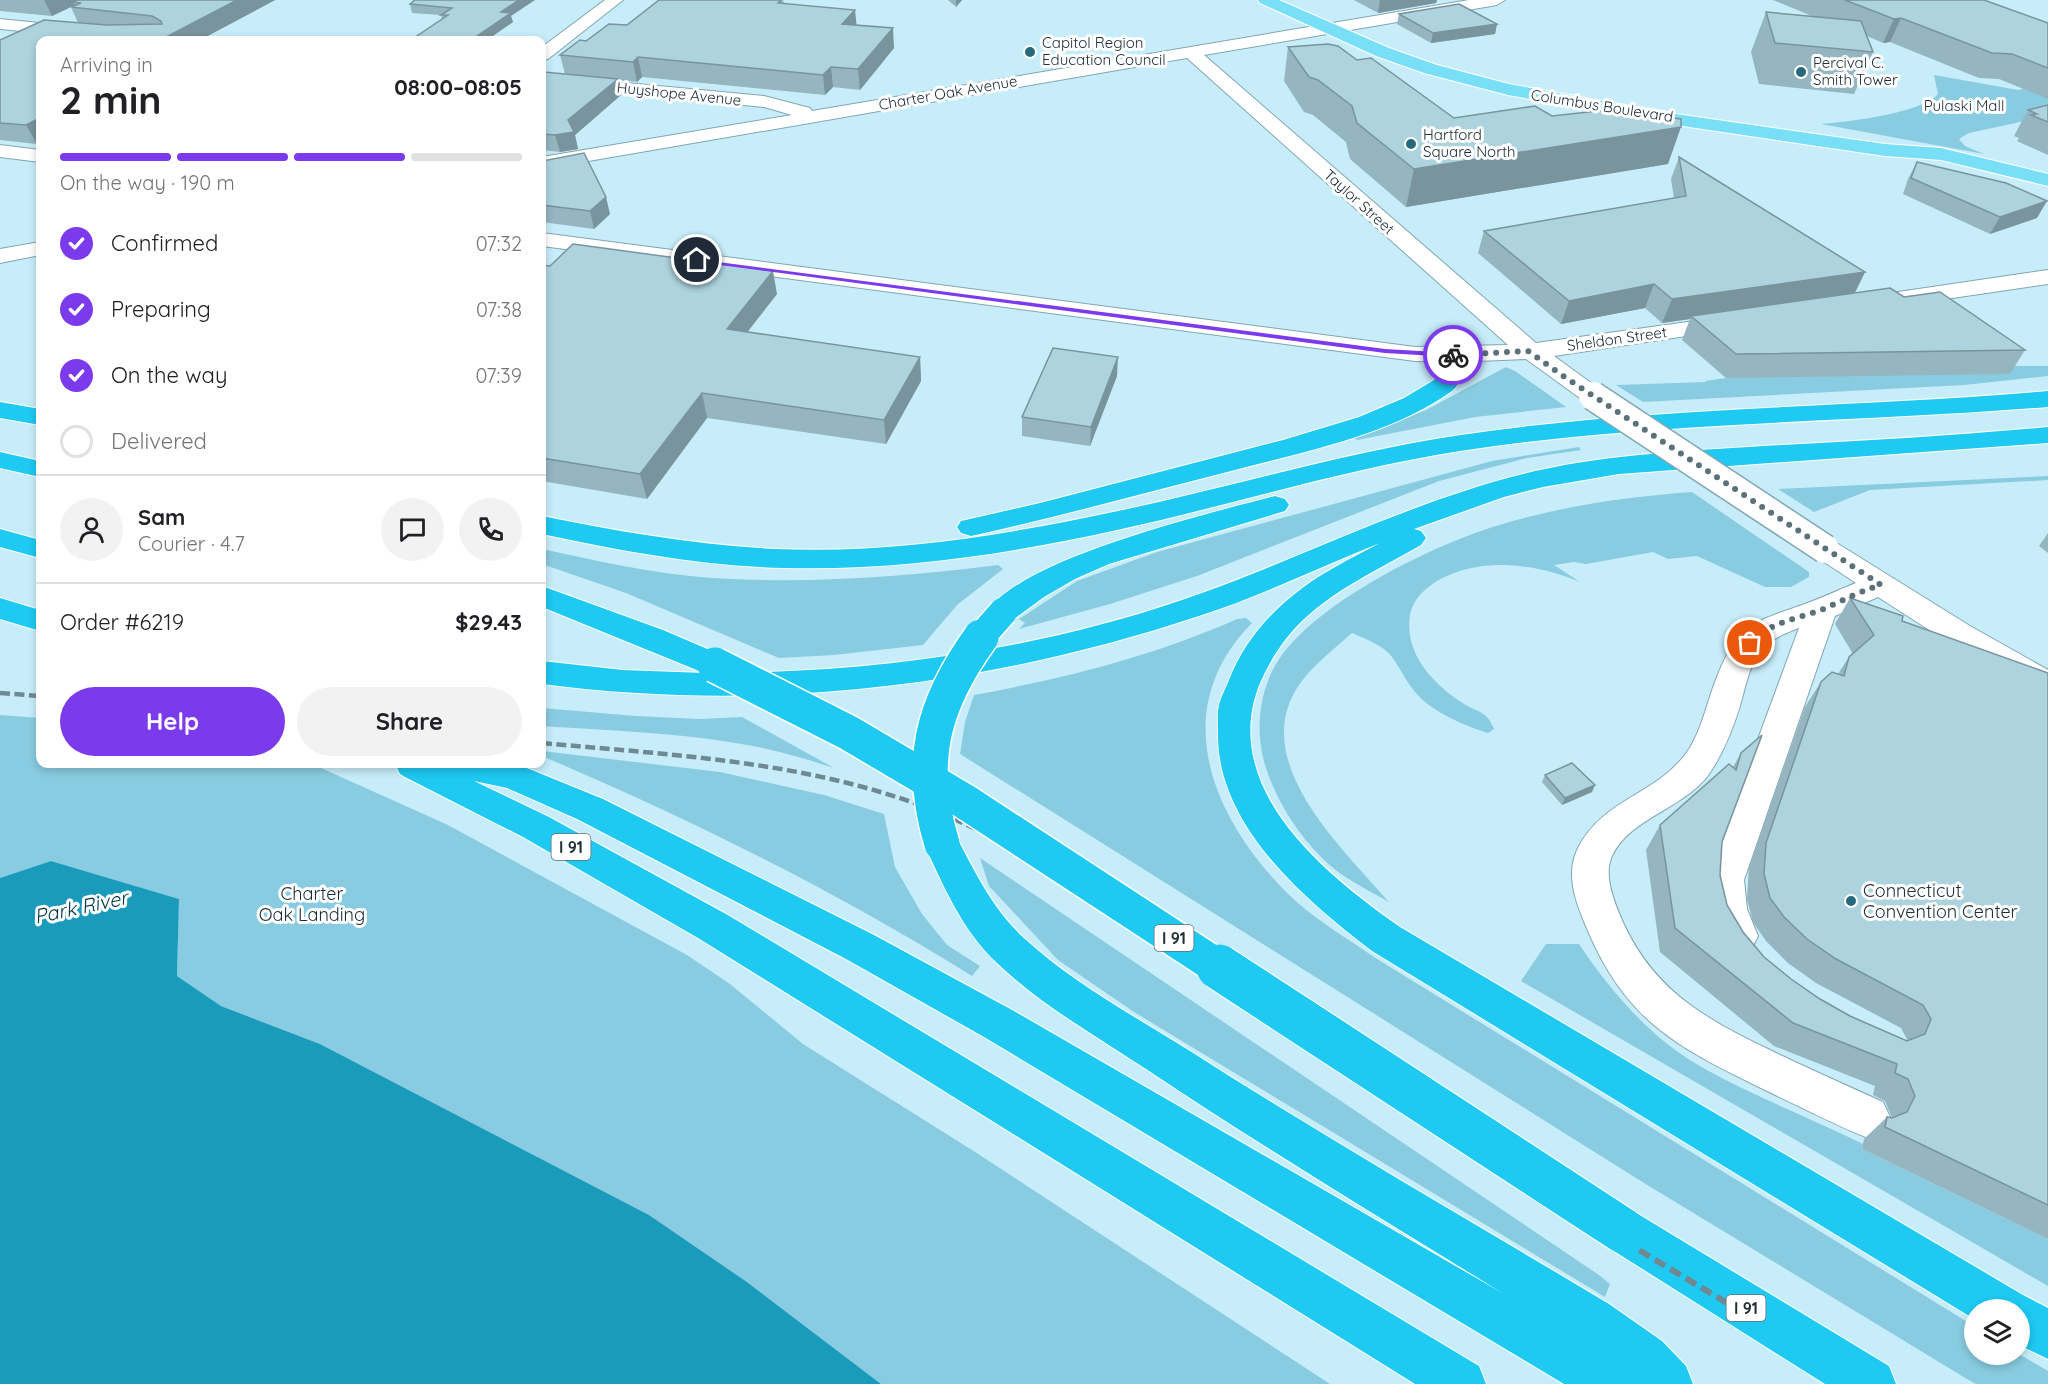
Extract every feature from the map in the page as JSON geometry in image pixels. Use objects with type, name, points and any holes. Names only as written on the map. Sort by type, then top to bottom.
[{"type":"highway","points":[[672,549],[712,542],[799,544],[880,540],[949,530],[1040,512],[1293,446],[1368,423],[1413,403],[1445,384],[1458,355]]},
{"type":"highway","points":[[1989,404],[2010,394],[2048,387]]},
{"type":"highway","points":[[546,526],[672,549],[743,557],[800,559],[894,556],[1019,540],[1105,524],[1422,450],[1514,436],[1612,426],[2048,399]]},
{"type":"highway","points":[[0,410],[36,416]]},
{"type":"highway","points":[[546,673],[625,681],[766,683],[897,674],[1007,658],[1078,643],[1184,610],[1460,502],[1536,480],[1618,465],[2048,435]]},
{"type":"highway","points":[[1947,443],[2004,457],[2048,457]]},
{"type":"highway","points":[[1422,450],[1347,482],[1093,560],[1047,581],[1003,612],[979,637],[948,688],[935,727],[930,757],[930,787],[934,818],[954,872],[974,905],[1003,942],[1030,968],[1095,1014],[1221,1095],[1592,1321],[1644,1359],[1668,1384]]},
{"type":"highway","points":[[0,460],[36,468]]},
{"type":"highway","points":[[1460,502],[1410,538],[1314,594],[1284,620],[1256,656],[1244,678],[1237,698],[1234,740],[1237,762],[1245,786],[1269,833],[1316,886],[1386,939],[1987,1299]]},
{"type":"highway","points":[[0,538],[36,548]]},
{"type":"highway","name":"I 91","points":[[546,597],[715,665],[887,755],[1011,831],[1622,1230],[1871,1384]]},
{"type":"highway","points":[[0,608],[36,620]]},
{"type":"highway","name":"I 91","points":[[418,768],[536,827],[712,926],[1461,1384]]},
{"type":"highway","points":[[488,768],[514,776],[590,809],[889,963],[1071,1066],[1611,1384]]},
{"type":"highway","points":[[2030,1324],[2048,1335]]},
{"type":"main road","name":"Columbus Boulevard","points":[[1266,0],[1327,28],[1421,66],[1522,93],[1618,110],[1885,150],[1941,154],[2048,180]]},
{"type":"main road","name":"Columbus Boulevard","points":[[1885,150],[1926,165],[2048,196]]},
{"type":"street","points":[[546,52],[615,0]]},
{"type":"street","name":"Charter Oak Avenue","points":[[546,162],[1497,0]]},
{"type":"street","points":[[17,41],[74,14]]},
{"type":"street","points":[[0,24],[121,36]]},
{"type":"street","name":"Taylor Street","points":[[1190,52],[1528,351],[1881,585],[1959,634],[2048,685]]},
{"type":"street","name":"Huyshope Avenue","points":[[546,80],[764,102],[816,116]]},
{"type":"street","points":[[0,151],[36,156]]},
{"type":"street","name":"Sheldon Street","points":[[546,241],[1385,351],[1458,355],[1528,351],[1748,321]]},
{"type":"street","points":[[0,256],[36,250]]},
{"type":"street","points":[[1874,302],[2048,278]]},
{"type":"street","points":[[1868,1118],[1707,1041],[1663,1010],[1647,994],[1622,959],[1601,916],[1591,884],[1593,856],[1604,837],[1621,819],[1687,776],[1700,763],[1743,654],[1750,643],[1773,627],[1821,610],[1852,594],[1881,585]]},
{"type":"street","points":[[1761,966],[1736,934],[1729,918],[1725,880],[1821,610]]},
{"type":"green space","name":"Pulaski Mall","points":[[1934,75],[2018,90],[2048,83],[2048,116],[1969,133],[1959,139],[1965,146],[1984,154],[1821,124],[1883,115],[1929,101],[1938,94]]},
{"type":"green space","points":[[1999,366],[2048,366],[2048,376],[1964,385],[1643,402],[1616,385],[1706,382],[1726,378]]},
{"type":"green space","points":[[1506,367],[1566,407],[1475,417],[1357,440],[1355,438],[1426,410]]},
{"type":"green space","points":[[1579,447],[1581,450],[1527,458],[1439,481],[1197,576],[1110,604],[1019,629],[1025,623],[1019,619],[1077,581],[1157,552],[1492,461]]},
{"type":"green space","points":[[2048,476],[2048,480],[1870,490],[1814,512],[1778,489]]},
{"type":"green space","points":[[1692,492],[1809,572],[1809,577],[1791,587],[1765,587],[1697,556],[1668,559],[1653,552],[1586,564],[1574,562],[1554,565],[1580,582],[1550,572],[1518,566],[1486,566],[1454,573],[1421,594],[1412,607],[1409,629],[1416,655],[1423,667],[1453,696],[1485,716],[1494,729],[1488,733],[1448,717],[1430,705],[1415,692],[1395,661],[1384,649],[1352,633],[1317,664],[1299,685],[1286,714],[1285,744],[1292,773],[1307,802],[1327,830],[1389,902],[1328,864],[1303,837],[1287,814],[1269,777],[1262,752],[1260,713],[1262,700],[1270,675],[1293,642],[1316,620],[1375,580],[1469,535],[1520,519],[1569,508]]},
{"type":"green space","points":[[546,550],[669,573],[748,580],[855,578],[998,565],[1003,569],[957,605],[923,645],[834,655],[779,658],[626,593],[546,565]]},
{"type":"green space","points":[[1246,618],[1252,623],[1226,656],[1211,691],[1206,726],[1209,761],[1220,796],[1237,830],[1286,892],[1318,919],[1377,959],[1964,1320],[1964,1365],[2030,1365],[2030,1360],[2048,1371],[2048,1384],[1976,1384],[1967,1379],[1644,1183],[960,754],[965,722],[974,695],[1108,665],[1173,645],[1237,619]]},
{"type":"green space","points":[[546,708],[700,719],[742,717],[834,768],[776,751],[711,739],[546,726]]},
{"type":"green space","name":"Charter Oak Landing","points":[[0,715],[36,718],[36,768],[321,768],[448,825],[687,955],[730,984],[803,1044],[972,1150],[1330,1384],[881,1384],[747,1282],[649,1215],[320,1044],[221,1006],[177,976],[179,899],[51,861],[0,878]]},
{"type":"green space","points":[[546,751],[720,772],[824,795],[884,814],[895,867],[922,914],[947,945],[980,966],[972,976],[868,915],[762,858],[546,758]]},
{"type":"green space","points":[[980,858],[1599,1275],[1610,1284],[1605,1297],[1134,1012],[1058,960],[989,886]]},
{"type":"green space","points":[[1546,944],[1579,944],[1634,1014],[1668,1044],[1705,1069],[1863,1144],[1862,1149],[2048,1239],[2048,1286],[1521,981]]},
{"type":"water","name":"Park River","points":[[51,861],[179,899],[177,976],[221,1006],[320,1044],[649,1215],[747,1282],[881,1384],[0,1384],[0,878]]},
{"type":"building","points":[[77,0],[237,0],[168,36],[36,36],[36,120],[26,125],[0,123],[0,40],[44,20],[107,25],[162,24],[152,16],[71,7],[81,3],[73,2]]},
{"type":"building","points":[[415,0],[519,0],[501,12],[511,13],[477,36],[417,36],[448,15],[441,15],[452,8],[410,4]]},
{"type":"building","points":[[659,0],[781,0],[778,3],[855,10],[842,24],[893,28],[858,69],[831,67],[823,75],[638,57],[633,62],[560,55],[580,40],[586,41],[609,24],[627,25]]},
{"type":"building","points":[[1845,0],[1984,0],[2048,23],[2048,68],[2012,54],[1992,53],[1901,18],[1894,19]]},
{"type":"building","points":[[1459,4],[1497,24],[1433,33],[1399,14]]},
{"type":"building","points":[[1766,12],[1861,21],[1873,52],[1775,43]]},
{"type":"building","points":[[1328,44],[1338,46],[1357,60],[1371,58],[1454,118],[1535,106],[1552,116],[1607,110],[1681,119],[1681,127],[1414,169],[1357,123],[1352,106],[1318,80],[1309,77],[1288,47]]},
{"type":"building","points":[[546,72],[618,79],[568,120],[574,132],[546,134]]},
{"type":"building","points":[[2048,105],[2048,122],[2031,115],[2037,114],[2028,110]]},
{"type":"building","points":[[584,153],[606,197],[590,211],[546,206],[546,160]]},
{"type":"building","points":[[1679,157],[1865,272],[1672,299],[1654,284],[1569,301],[1484,231],[1686,196]]},
{"type":"building","points":[[1917,162],[2006,183],[2047,201],[2000,217],[1911,178]]},
{"type":"building","points":[[573,244],[773,271],[727,329],[920,357],[884,420],[702,393],[640,474],[546,459],[546,266],[550,266]]},
{"type":"building","points":[[1890,288],[1904,297],[1940,292],[2025,350],[1736,354],[1691,316]]},
{"type":"building","points":[[1053,348],[1118,357],[1091,427],[1022,417]]},
{"type":"building","name":"Connecticut Convention Center","points":[[1850,598],[1903,616],[1902,621],[2048,673],[2048,1205],[1885,1127],[1887,1117],[1892,1118],[1907,1112],[1915,1096],[1908,1079],[1895,1073],[1897,1064],[1793,1023],[1675,928],[1660,825],[1729,764],[1736,770],[1741,753],[1762,735],[1722,842],[1720,875],[1727,905],[1743,932],[1764,957],[1820,999],[1850,1016],[1907,1041],[1925,1034],[1931,1019],[1923,1005],[1836,959],[1807,939],[1784,917],[1770,898],[1764,874],[1766,843],[1821,682],[1832,672],[1844,676],[1849,657],[1874,635]]},
{"type":"building","points":[[1572,763],[1595,785],[1565,798],[1545,775]]},
{"type":"railway","points":[[0,693],[36,696]]},
{"type":"railway","points":[[546,743],[689,756],[787,770],[836,780],[930,809],[1037,861],[1204,969]]},
{"type":"railway","points":[[1201,967],[1604,1229],[1747,1315]]},
{"type":"way so far","points":[[1453,355],[1528,351],[1881,585],[1852,594],[1821,610],[1773,627],[1754,638],[1750,643]]},
{"type":"place","name":"Capitol Region Education Council","points":[[1030,52]]},
{"type":"place","name":"Percival C. Smith Tower","points":[[1801,72]]},
{"type":"place","name":"Hartford Square North","points":[[1411,144]]},
{"type":"place","name":"Connecticut Convention Center","points":[[1851,901]]},
{"type":"route","points":[[697,260],[1385,351],[1453,355]]}]
